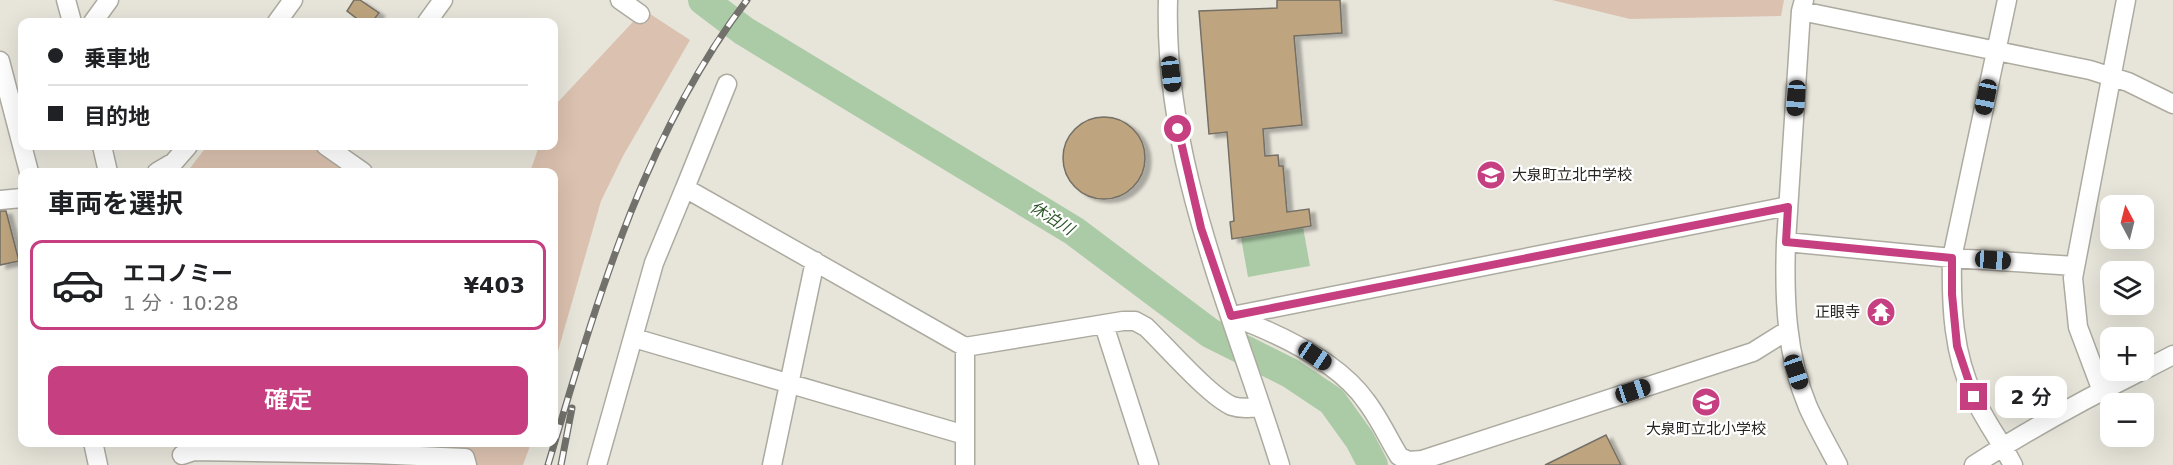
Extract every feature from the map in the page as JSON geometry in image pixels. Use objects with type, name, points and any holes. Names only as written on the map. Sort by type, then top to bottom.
[{"type":"street","points":[[66,0],[71,18]]},
{"type":"street","points":[[96,18],[109,0]]},
{"type":"street","points":[[280,18],[293,0]]},
{"type":"street","points":[[431,18],[443,0]]},
{"type":"street","points":[[620,0],[640,14]]},
{"type":"street","points":[[1168,0],[1171,74],[1178,129],[1201,228],[1280,465]]},
{"type":"street","points":[[2007,0],[1952,258],[1952,294],[1957,346],[1974,397],[2013,465]]},
{"type":"street","points":[[2102,391],[2078,327],[2073,278],[2126,0]]},
{"type":"street","points":[[1838,465],[1808,406],[1796,372],[1788,330],[1785,279],[1786,242],[1803,5],[2110,75],[2173,104]]},
{"type":"street","points":[[0,62],[18,130]]},
{"type":"street","points":[[597,465],[654,263],[727,84]]},
{"type":"street","points":[[23,150],[28,168]]},
{"type":"street","points":[[103,150],[107,168]]},
{"type":"street","points":[[166,168],[184,150]]},
{"type":"street","points":[[336,150],[358,168]]},
{"type":"street","points":[[685,188],[966,347],[1123,321],[1135,321],[1146,327],[1211,391],[1228,404],[1245,408],[1259,407]]},
{"type":"street","points":[[0,200],[18,198]]},
{"type":"street","points":[[1234,324],[1788,207]]},
{"type":"street","points":[[1786,242],[1952,258],[2075,266]]},
{"type":"street","points":[[772,465],[815,261]]},
{"type":"street","points":[[1234,324],[1267,330],[1315,356],[1346,377],[1366,401],[1399,456],[1408,461],[1422,460],[1753,352],[1788,330]]},
{"type":"street","points":[[1104,325],[1149,465]]},
{"type":"street","points":[[634,338],[965,435]]},
{"type":"street","points":[[965,465],[966,347]]},
{"type":"street","points":[[2154,365],[2173,356]]},
{"type":"street","points":[[1974,465],[2122,381]]},
{"type":"street","points":[[94,447],[98,465]]},
{"type":"street","points":[[182,454],[194,451],[372,454],[466,462]]},
{"type":"shaded area","points":[[1552,0],[1784,0],[1781,16],[1630,19]]},
{"type":"shaded area","points":[[644,10],[690,40],[623,156],[601,201],[558,351],[558,168],[531,168],[538,150],[558,150],[558,102]]},
{"type":"shaded area","points":[[204,150],[318,150],[344,168],[190,168]]},
{"type":"shaded area","points":[[1303,227],[1310,266],[1248,277],[1241,238]]},
{"type":"shaded area","points":[[530,447],[523,465],[463,465],[467,452],[448,448]]},
{"type":"building","points":[[354,0],[360,0],[379,13],[375,18],[356,18],[347,11]]},
{"type":"building","points":[[1277,0],[1340,0],[1342,33],[1294,36],[1302,125],[1263,129],[1265,156],[1278,155],[1279,166],[1283,166],[1287,212],[1309,209],[1311,226],[1232,239],[1230,222],[1234,221],[1227,132],[1209,134],[1199,11],[1277,8]]},
{"type":"building","points":[[1104,117],[1120,120],[1133,129],[1142,142],[1145,158],[1142,174],[1133,187],[1120,196],[1104,199],[1088,196],[1075,187],[1066,174],[1063,158],[1066,142],[1075,129],[1088,120]]},
{"type":"building","points":[[0,211],[6,211],[18,261],[0,265]]},
{"type":"building","points":[[1606,435],[1621,465],[1545,465]]},
{"type":"waterway","name":"休泊川","points":[[703,0],[744,31],[1074,231],[1210,333],[1290,373],[1332,401],[1360,440],[1373,465]]},
{"type":"railway","points":[[558,432],[605,283],[626,223],[651,164],[679,107],[711,52],[747,0]]},
{"type":"railway","points":[[561,465],[572,408]]},
{"type":"railway","points":[[548,465],[554,447]]},
{"type":"place","name":"大泉町立北中学校","points":[[1491,175]]},
{"type":"place","name":"正眼寺","points":[[1881,312]]},
{"type":"place","name":"大泉町立北小学校","points":[[1706,402]]},
{"type":"route","points":[[1178,129],[1201,228],[1231,316],[1788,207],[1786,242],[1952,258],[1952,294],[1957,346],[1974,397]]}]
